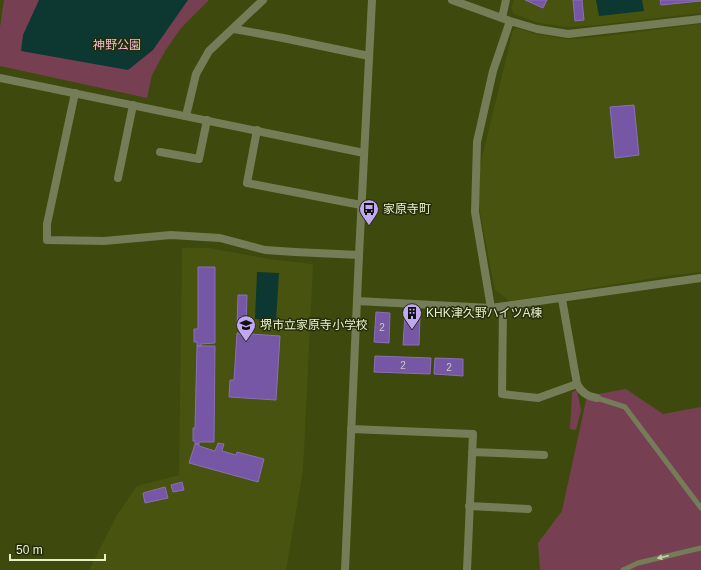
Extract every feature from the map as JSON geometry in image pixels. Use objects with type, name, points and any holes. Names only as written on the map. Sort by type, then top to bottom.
[{"type":"street","points":[[186,116],[196,74],[209,51],[263,0]]},
{"type":"street","points":[[345,570],[368,56],[372,0]]},
{"type":"street","points":[[452,0],[537,29],[568,34],[701,19]]},
{"type":"street","points":[[502,18],[506,0]]},
{"type":"street","points":[[491,308],[475,212],[477,142],[493,71],[510,21]]},
{"type":"street","points":[[234,29],[368,56]]},
{"type":"street","points":[[0,78],[364,153]]},
{"type":"street","points":[[74,93],[48,224],[47,240],[104,241],[171,235],[220,238],[265,250],[359,255]]},
{"type":"street","points":[[118,178],[133,105]]},
{"type":"street","points":[[160,152],[199,159],[207,120]]},
{"type":"street","points":[[257,130],[247,183],[361,205]]},
{"type":"street","points":[[357,301],[491,308],[701,278]]},
{"type":"street","points":[[562,299],[577,384],[587,396],[598,398]]},
{"type":"street","points":[[503,307],[502,394],[538,398],[577,384]]},
{"type":"street","points":[[351,429],[473,434],[467,570]]},
{"type":"street","points":[[472,452],[544,455]]},
{"type":"street","points":[[470,506],[528,509]]},
{"type":"lane","points":[[598,398],[624,406],[701,508]]},
{"type":"lane","points":[[623,570],[638,563],[701,548]]},
{"type":"shaded area","points":[[514,0],[701,0],[701,13],[589,26],[566,27],[539,23],[514,14],[511,7]]},
{"type":"shaded area","points":[[701,24],[701,272],[509,301],[495,290],[479,203],[480,166],[513,30],[517,28],[535,34],[566,39],[589,38]]},
{"type":"shaded area","name":"堺市立家原寺小学校","points":[[182,248],[209,248],[269,259],[313,264],[303,471],[286,570],[89,570],[117,515],[137,486],[179,475]]},
{"type":"green space","name":"神野公園","points":[[4,0],[209,0],[181,28],[165,51],[152,75],[147,98],[0,66],[0,27]]},
{"type":"green space","points":[[626,389],[663,414],[701,407],[701,570],[540,570],[538,543],[562,511],[587,396]]},
{"type":"green space","points":[[577,390],[581,410],[576,430],[570,429],[572,392]]},
{"type":"water","points":[[39,0],[188,0],[153,50],[128,70],[21,51],[23,35]]},
{"type":"water","points":[[596,0],[642,0],[644,11],[599,16]]},
{"type":"water","points":[[257,272],[279,273],[276,321],[255,319]]},
{"type":"building","points":[[525,0],[547,0],[543,8]]},
{"type":"building","points":[[573,0],[582,0],[584,20],[575,21]]},
{"type":"building","points":[[660,0],[701,0],[701,1],[661,5]]},
{"type":"building","points":[[634,105],[639,155],[615,158],[610,107]]},
{"type":"building","points":[[198,267],[215,267],[215,343],[201,344],[201,346],[197,346],[197,342],[194,342],[194,329],[198,329]]},
{"type":"building","points":[[238,295],[247,295],[246,326],[237,326]]},
{"type":"building","points":[[376,312],[390,313],[389,343],[374,342]]},
{"type":"building","name":"KHK津久野ハイツA棟","points":[[405,314],[420,315],[419,345],[403,345]]},
{"type":"building","points":[[237,333],[280,336],[276,400],[229,397],[230,380],[234,380]]},
{"type":"building","points":[[197,346],[215,346],[214,442],[199,442],[199,444],[195,444],[195,441],[193,441],[193,428],[195,428]]},
{"type":"building","points":[[375,356],[431,358],[430,374],[374,372]]},
{"type":"building","points":[[435,358],[463,359],[463,376],[434,374]]},
{"type":"building","points":[[218,443],[224,444],[222,451],[236,455],[237,452],[264,459],[258,482],[189,463],[195,444],[199,444],[199,446],[215,451]]},
{"type":"building","points":[[182,482],[184,490],[173,492],[171,485]]},
{"type":"building","points":[[165,487],[168,498],[145,503],[143,493]]},
{"type":"place","name":"家原寺町","points":[[369,226]]},
{"type":"place","name":"KHK津久野ハイツA棟","points":[[412,330]]},
{"type":"place","name":"堺市立家原寺小学校","points":[[246,342]]}]
